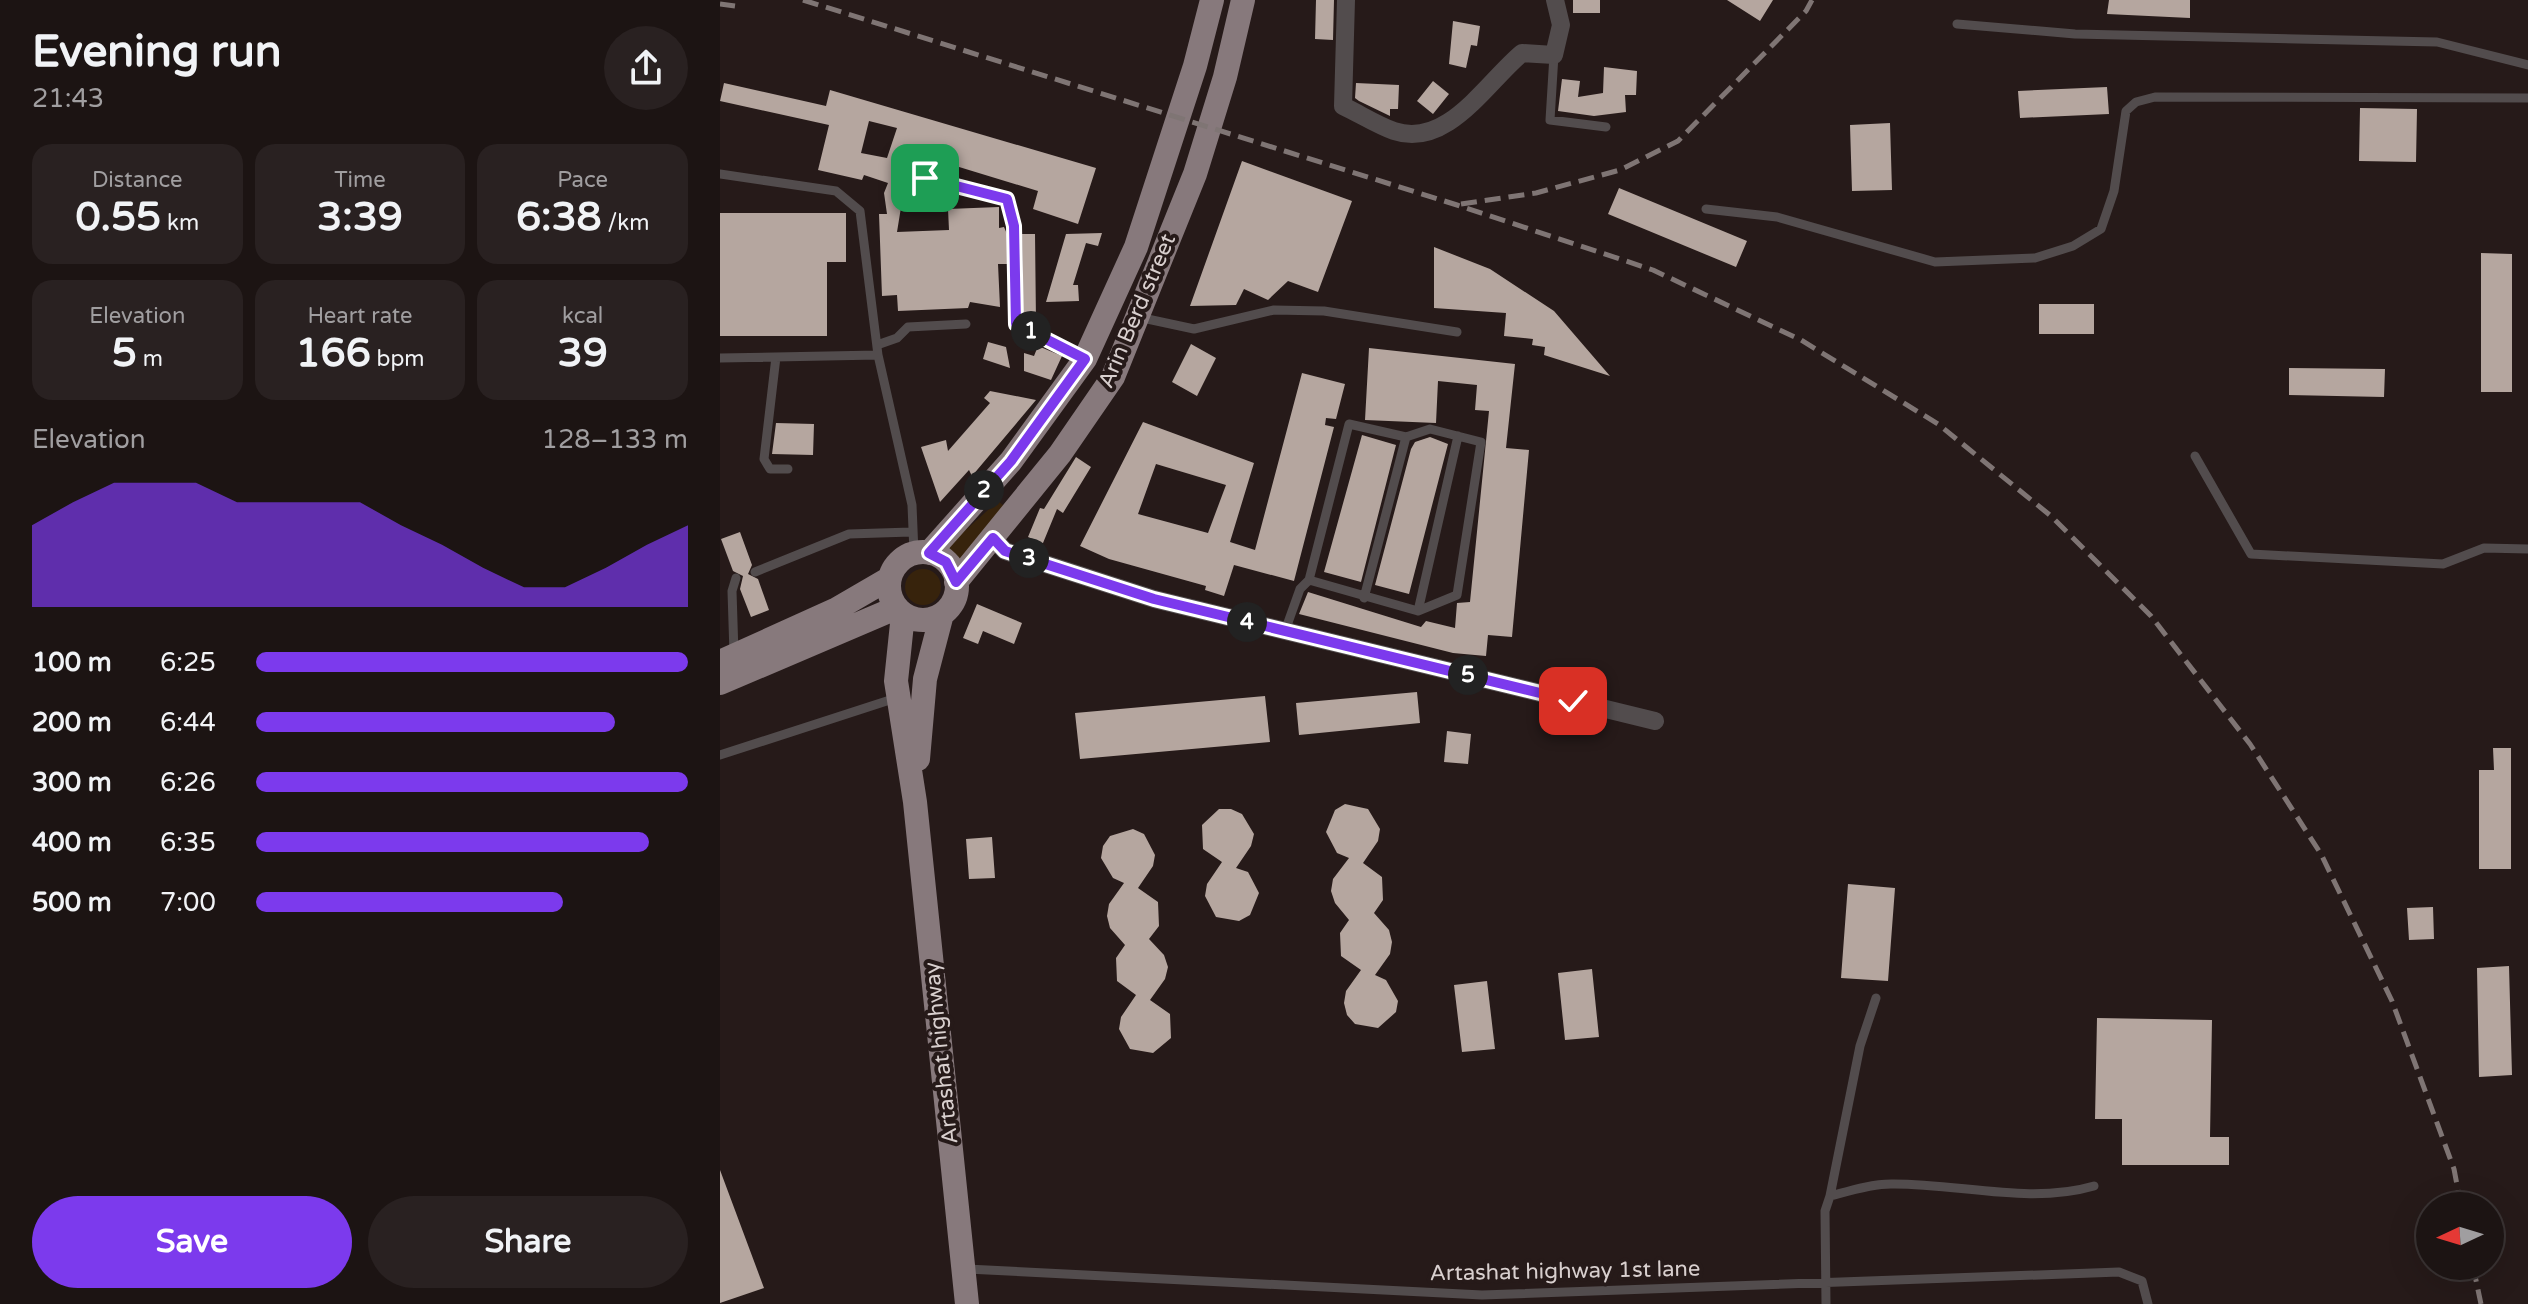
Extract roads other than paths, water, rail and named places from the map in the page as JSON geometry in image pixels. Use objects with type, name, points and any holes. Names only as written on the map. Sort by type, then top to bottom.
[{"type":"main road","name":"Arin Berd street","points":[[918,546],[1011,461],[1085,359],[1136,247],[1195,66],[1212,0]]},
{"type":"main road","name":"Arin Berd street","points":[[956,582],[1060,454],[1113,377],[1195,174],[1225,77],[1243,0]]},
{"type":"main road","points":[[918,546],[946,562],[956,582],[953,601],[942,614],[923,620],[900,611],[889,594],[890,578],[900,561],[918,546]]},
{"type":"main road","points":[[727,659],[835,610],[890,578]]},
{"type":"main road","points":[[720,683],[900,611]]},
{"type":"main road","name":"Artashat highway","points":[[900,611],[896,681],[915,802],[967,1304]]},
{"type":"main road","name":"Artashat highway","points":[[915,802],[925,679],[942,614]]},
{"type":"street","points":[[1346,0],[1343,106],[1397,132],[1428,134],[1454,119],[1522,53],[1554,55],[1561,25],[1555,0]]},
{"type":"street","points":[[993,538],[1005,551],[1154,599],[1655,721]]},
{"type":"lane","points":[[1957,24],[2075,34],[2437,42],[2528,65]]},
{"type":"lane","points":[[1554,55],[1550,120],[1606,127]]},
{"type":"lane","points":[[1706,209],[1777,217],[1935,262],[2035,258],[2073,246],[2101,229],[2114,191],[2126,111],[2136,102],[2155,97],[2528,98]]},
{"type":"lane","points":[[720,174],[836,191],[860,211],[877,350],[912,505],[918,546],[849,534],[755,572]]},
{"type":"lane","points":[[925,178],[1007,199],[1014,226],[1016,324],[1085,359]]},
{"type":"lane","points":[[1137,317],[1194,329],[1274,310],[1324,311],[1457,332]]},
{"type":"lane","points":[[720,358],[877,350],[908,327],[966,324]]},
{"type":"lane","points":[[776,357],[764,459],[770,469],[788,469]]},
{"type":"lane","points":[[1285,631],[1300,589],[1309,580],[1349,424],[1406,437],[1430,429],[1481,442],[1457,595],[1418,611],[1309,580]]},
{"type":"lane","points":[[1418,611],[1458,436]]},
{"type":"lane","points":[[1364,598],[1406,437]]},
{"type":"lane","points":[[2195,456],[2251,554],[2443,564],[2484,548],[2528,549]]},
{"type":"lane","points":[[727,659],[732,591],[736,578]]},
{"type":"lane","points":[[720,755],[899,697]]},
{"type":"lane","points":[[1826,1304],[1825,1211],[1860,1046],[1876,998]]},
{"type":"lane","points":[[1830,1196],[1889,1183],[1992,1192],[2077,1191],[2094,1186]]},
{"type":"lane","name":"Artashat highway 1st lane","points":[[963,1269],[1482,1295],[2119,1272],[2142,1281],[2148,1304]]},
{"type":"railway","points":[[803,0],[1457,205],[1653,270],[1801,340],[1938,424],[2051,516],[2151,616],[2250,744],[2321,854],[2392,1001],[2454,1169],[2458,1192]]},
{"type":"railway","points":[[1461,204],[1536,193],[1620,170],[1678,141],[1806,11],[1812,0]]},
{"type":"railway","points":[[720,4],[735,6]]},
{"type":"railway","points":[[2476,1280],[2481,1304]]}]
